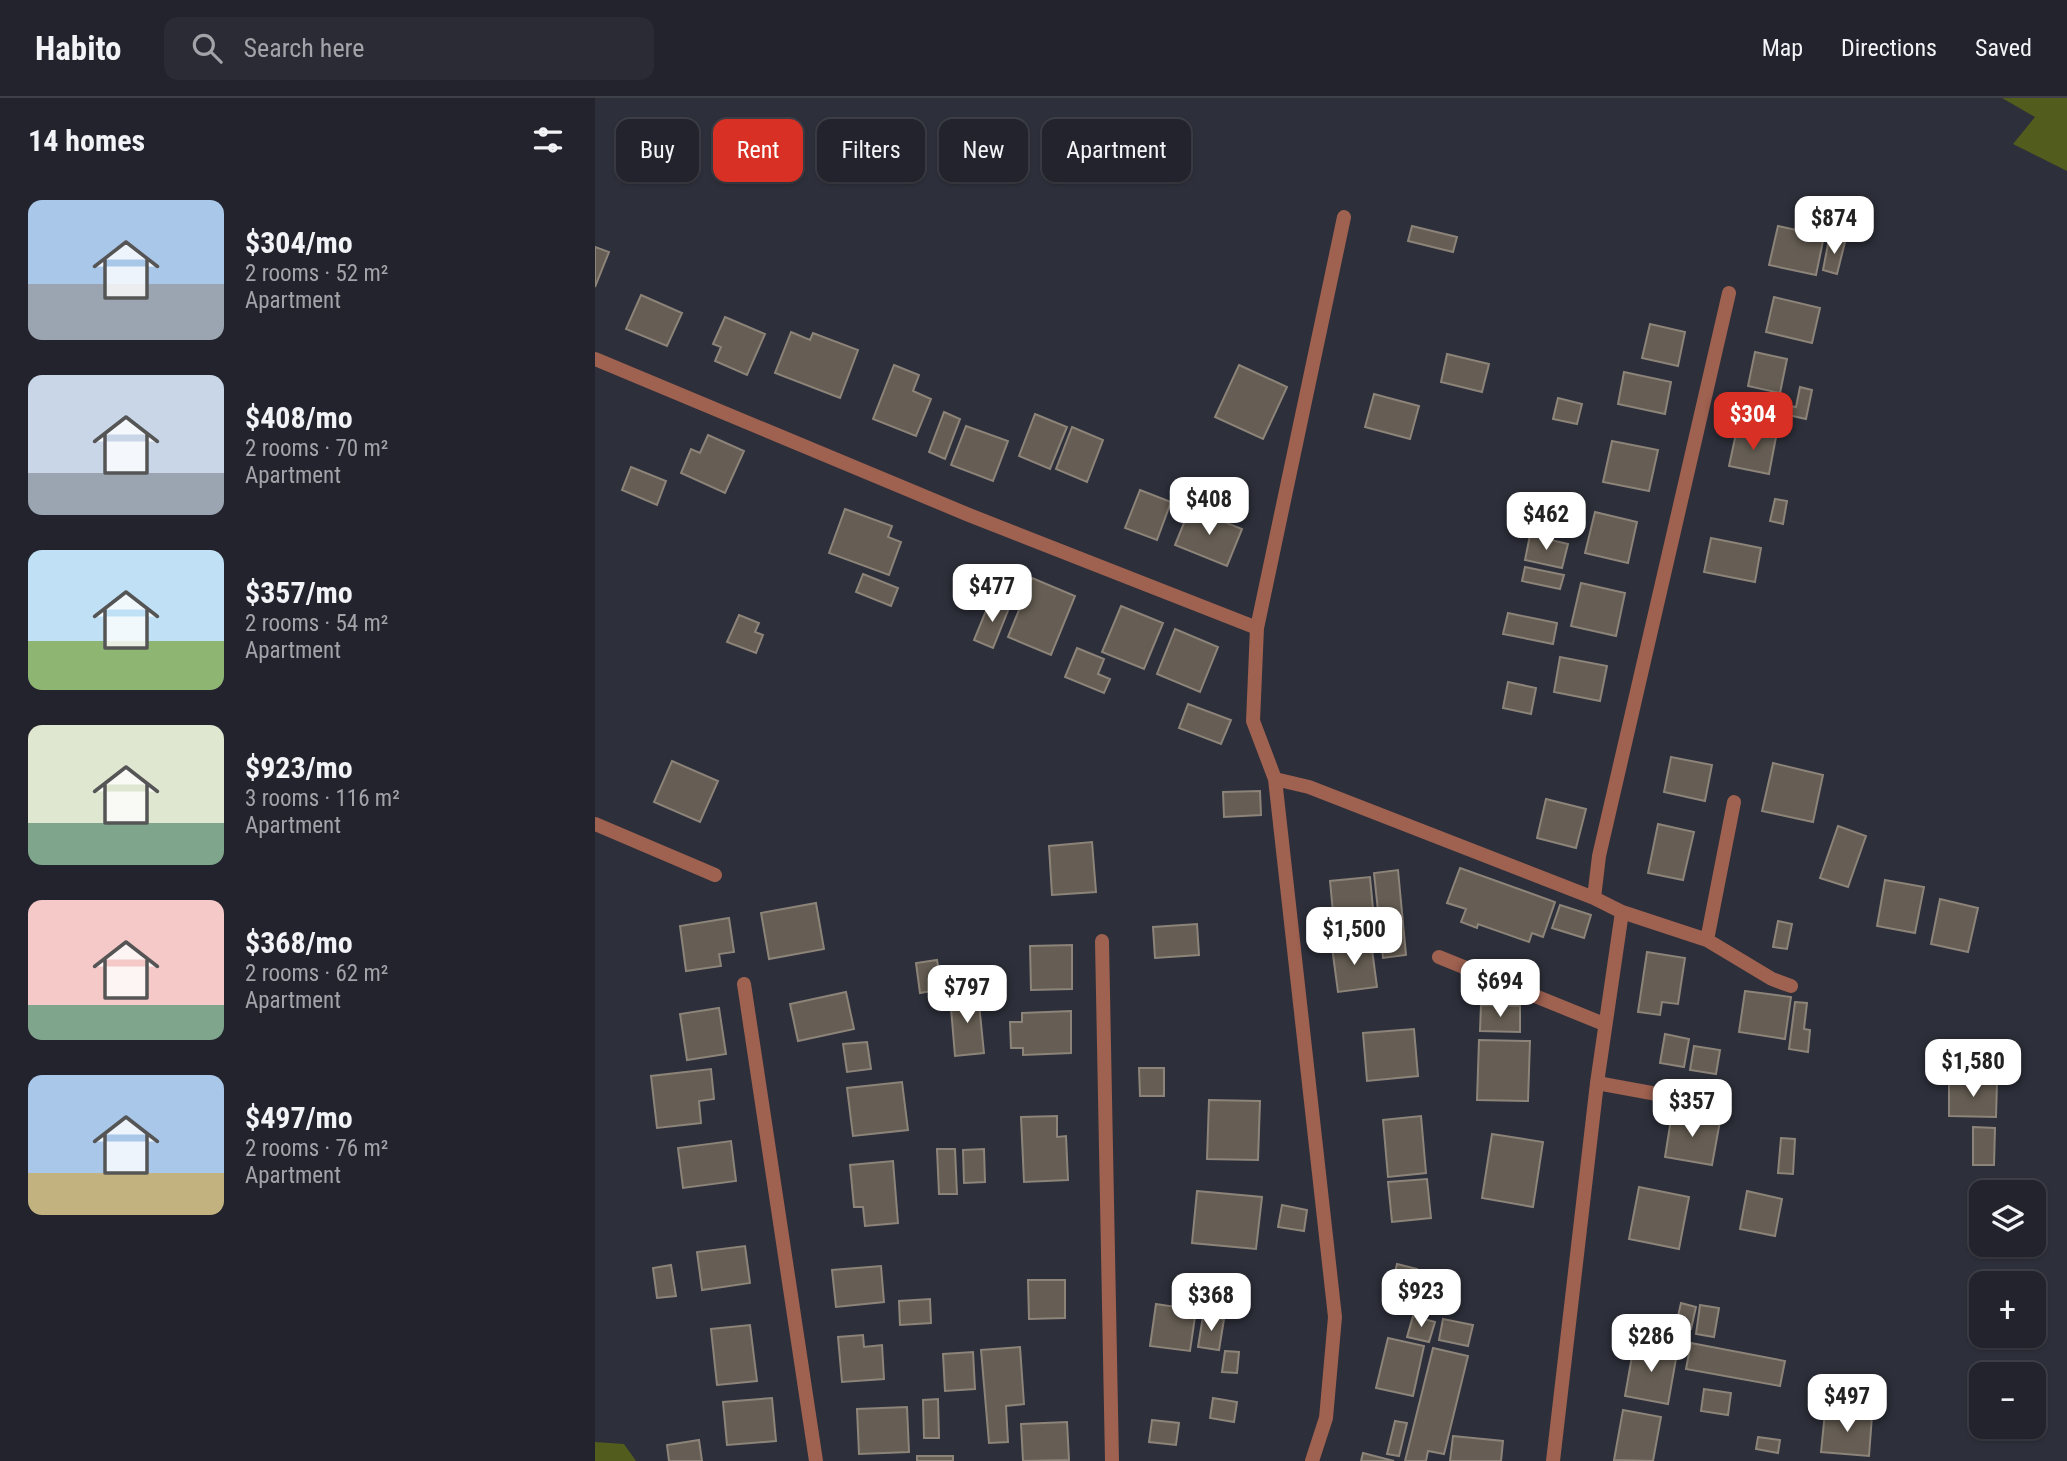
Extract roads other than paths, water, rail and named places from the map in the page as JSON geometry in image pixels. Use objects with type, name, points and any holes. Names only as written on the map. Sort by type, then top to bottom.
[{"type":"street","points":[[1312,1461],[1326,1418],[1335,1317],[1275,779],[1254,721],[1257,628],[1344,217]]},
{"type":"street","points":[[1594,898],[1602,842],[1729,293]]},
{"type":"street","points":[[595,359],[969,515],[1257,628]]},
{"type":"street","points":[[1275,779],[1309,787],[1594,898],[1622,912],[1707,940],[1772,979],[1791,986]]},
{"type":"street","points":[[1707,940],[1734,802]]},
{"type":"street","points":[[595,824],[715,875]]},
{"type":"street","points":[[1553,1461],[1604,1024],[1622,912]]},
{"type":"street","points":[[1102,941],[1112,1461]]},
{"type":"street","points":[[1439,957],[1604,1024]]},
{"type":"street","points":[[744,984],[816,1461]]},
{"type":"street","points":[[1597,1083],[1717,1105]]}]
